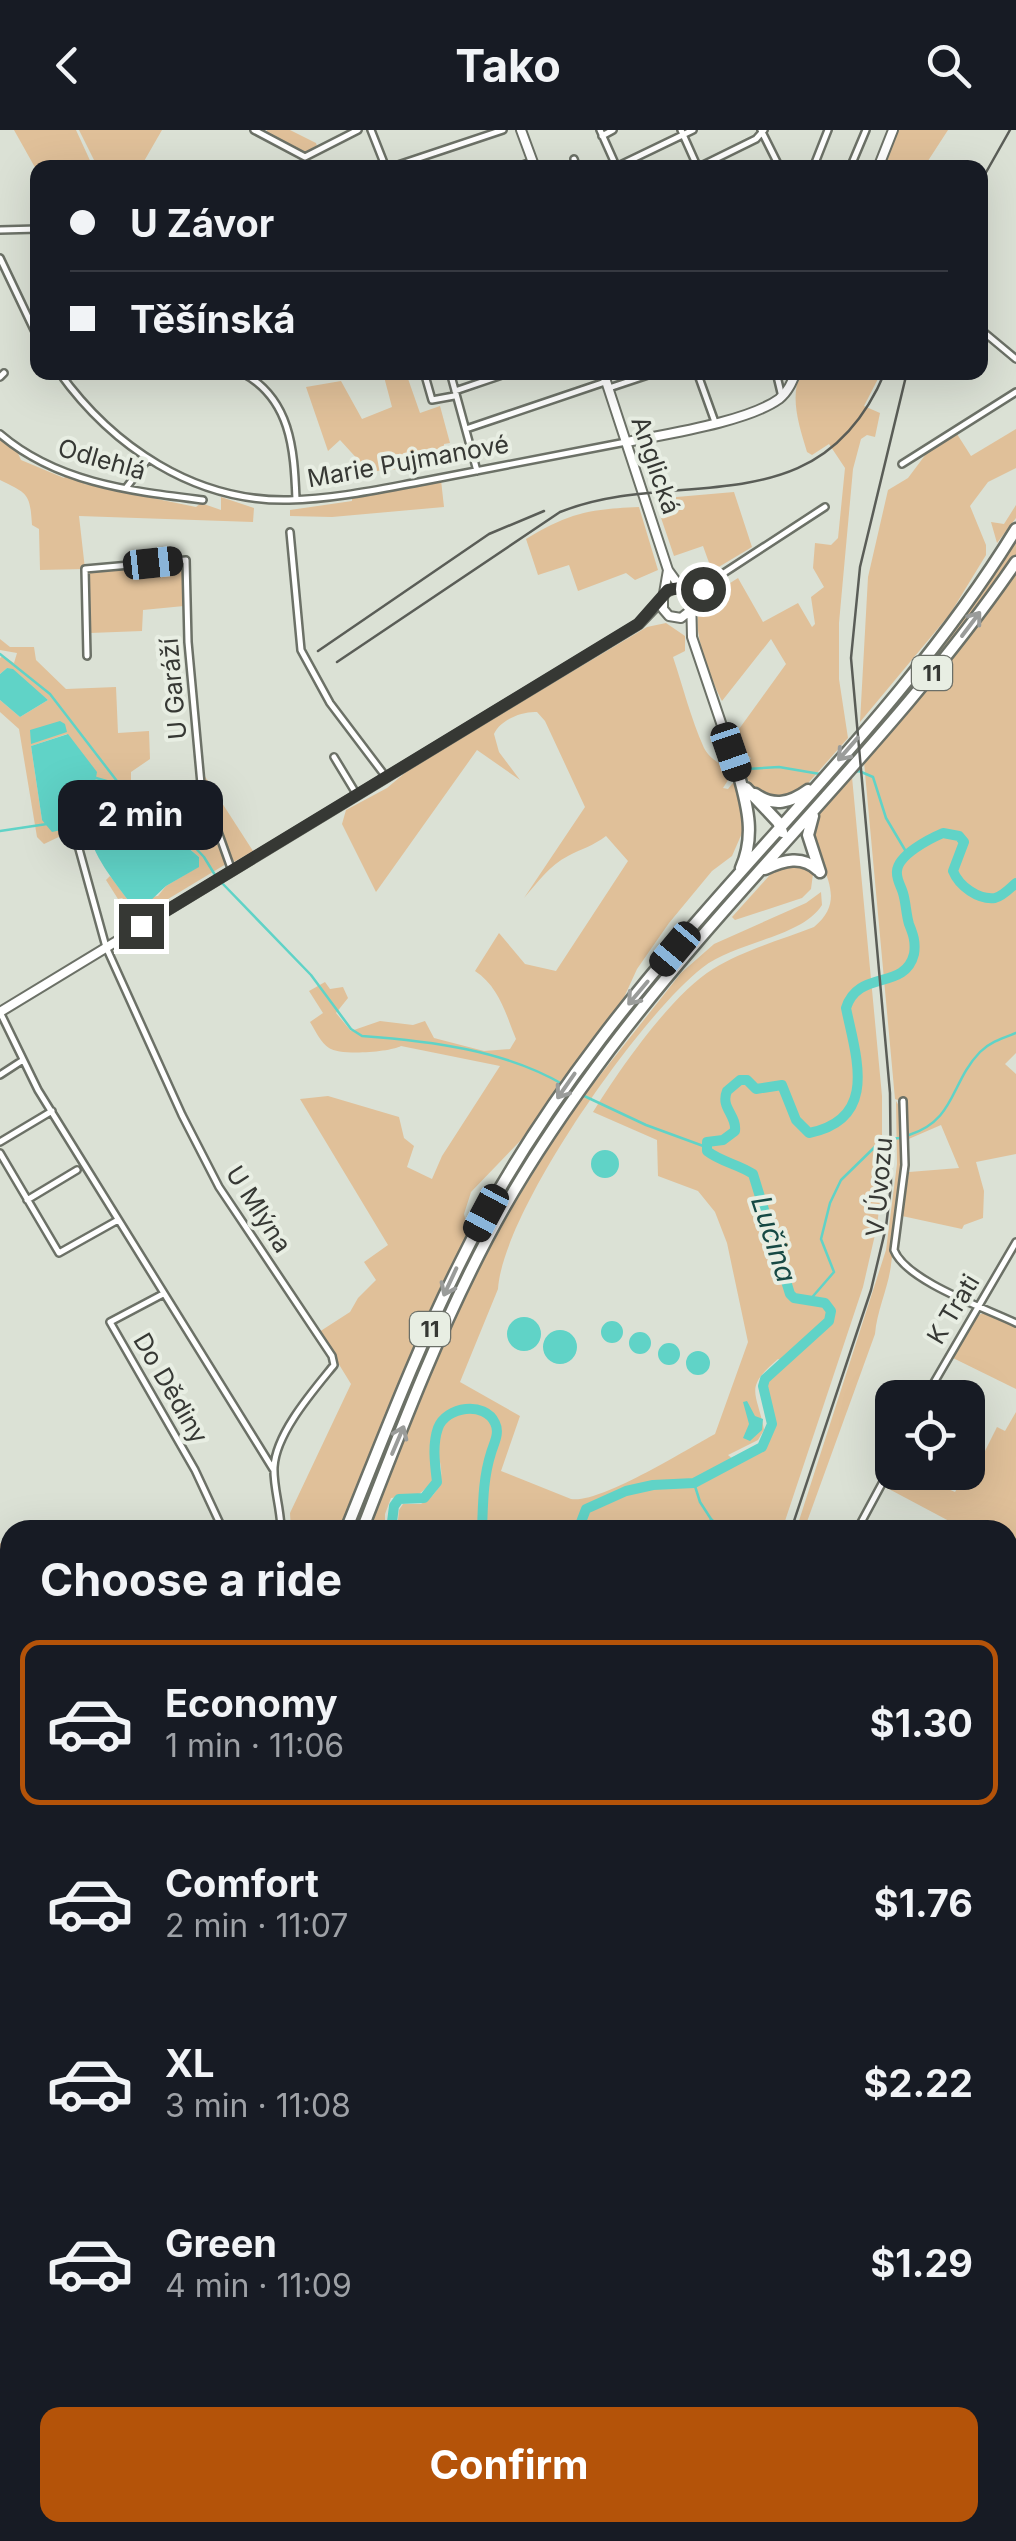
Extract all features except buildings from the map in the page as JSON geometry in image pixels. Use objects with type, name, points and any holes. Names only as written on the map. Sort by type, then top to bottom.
[{"type":"highway","name":"11","points":[[350,1520],[444,1294],[498,1192],[540,1124],[602,1037],[947,632],[1016,529]]},
{"type":"highway","name":"11","points":[[366,1520],[457,1301],[522,1178],[612,1046],[950,652],[1016,562]]},
{"type":"highway","points":[[741,779],[763,799],[782,803],[797,798],[824,777]]},
{"type":"highway","points":[[741,779],[781,826],[780,840],[760,872]]},
{"type":"highway","points":[[730,886],[749,845],[741,779]]},
{"type":"highway","points":[[760,872],[790,860],[807,862],[820,872],[808,835],[811,818],[821,804]]},
{"type":"main road","points":[[521,130],[532,160]]},
{"type":"main road","points":[[881,160],[893,130]]},
{"type":"main road","points":[[627,442],[715,422],[782,396],[791,380]]},
{"type":"main road","name":"Anglická","points":[[606,381],[668,570],[683,588]]},
{"type":"main road","name":"Anglická","points":[[664,596],[668,570]]},
{"type":"main road","points":[[0,1012],[638,624],[664,596],[683,588],[691,595],[692,636],[741,779]]},
{"type":"main road","points":[[664,596],[663,609],[692,636]]},
{"type":"main road","points":[[638,624],[684,617],[692,607]]},
{"type":"street","points":[[254,130],[305,156],[358,130]]},
{"type":"street","points":[[371,130],[384,160]]},
{"type":"street","points":[[411,160],[503,130]]},
{"type":"street","points":[[613,130],[601,133],[613,160]]},
{"type":"street","points":[[629,160],[693,130]]},
{"type":"street","points":[[816,160],[828,130]]},
{"type":"street","points":[[853,160],[866,130]]},
{"type":"street","points":[[713,160],[756,140],[763,131],[775,160]]},
{"type":"street","points":[[682,132],[695,160]]},
{"type":"street","points":[[0,230],[30,229]]},
{"type":"street","points":[[0,258],[30,321]]},
{"type":"street","points":[[988,335],[1016,358]]},
{"type":"street","name":"Marie Pujmanové","points":[[64,380],[97,420],[148,460],[205,486],[259,498],[341,496],[627,442]]},
{"type":"street","points":[[252,380],[268,391],[282,412],[294,453],[296,500]]},
{"type":"street","points":[[426,380],[432,400],[491,380]]},
{"type":"street","points":[[452,380],[478,471]]},
{"type":"street","points":[[701,380],[715,422]]},
{"type":"street","points":[[778,380],[782,396]]},
{"type":"street","points":[[466,429],[606,381]]},
{"type":"street","points":[[902,464],[1016,392]]},
{"type":"street","name":"Odlehlá","points":[[0,434],[50,467],[93,483],[203,500]]},
{"type":"street","points":[[126,488],[148,460]]},
{"type":"street","points":[[683,588],[706,584],[825,507]]},
{"type":"street","points":[[290,532],[300,650],[330,703],[386,777]]},
{"type":"street","name":"U Garáží","points":[[88,656],[86,569],[186,560],[188,642],[201,784],[232,870]]},
{"type":"street","points":[[692,607],[706,584]]},
{"type":"street","points":[[334,757],[357,795]]},
{"type":"street","points":[[80,849],[106,947]]},
{"type":"street","name":"U Mlýna","points":[[106,947],[150,1049],[219,1187],[332,1356],[334,1365],[294,1418],[276,1456],[274,1470]]},
{"type":"street","name":"Do Dědiny","points":[[0,1012],[52,1111],[274,1470]]},
{"type":"street","points":[[0,1074],[23,1060]]},
{"type":"street","name":"V Úvozu","points":[[903,1101],[906,1165],[894,1250],[897,1259],[920,1277],[1016,1324]]},
{"type":"street","points":[[0,1142],[52,1111]]},
{"type":"street","points":[[0,1153],[59,1254],[118,1220]]},
{"type":"street","points":[[27,1200],[78,1170]]},
{"type":"street","name":"K Trati","points":[[936,1380],[1016,1242]]},
{"type":"street","name":"Do Dědiny","points":[[164,1294],[110,1322],[195,1470],[218,1520]]},
{"type":"street","points":[[274,1470],[280,1520]]},
{"type":"street","points":[[863,1520],[879,1490]]},
{"type":"shaded area","points":[[14,130],[76,130],[90,160],[31,160]]},
{"type":"shaded area","points":[[79,130],[162,130],[145,160],[94,160]]},
{"type":"shaded area","points":[[267,130],[290,130],[316,143],[318,150],[305,157],[267,137]]},
{"type":"shaded area","points":[[898,130],[948,130],[929,160],[885,160]]},
{"type":"shaded area","points":[[385,380],[408,380],[420,413],[440,406],[450,443],[444,444],[444,457],[435,460],[437,466],[377,471],[372,475],[340,440],[328,451],[306,387],[341,381],[362,419],[392,407]]},
{"type":"shaded area","points":[[877,380],[864,406],[880,413],[875,437],[867,435],[861,439],[853,469],[839,623],[839,679],[848,738],[802,790],[776,799],[749,781],[743,771],[751,758],[746,754],[740,764],[734,736],[786,664],[771,639],[722,701],[704,655],[698,618],[707,599],[738,578],[763,622],[798,603],[812,627],[815,624],[811,597],[824,587],[813,568],[815,543],[831,545],[838,538],[845,468],[829,444],[812,455],[807,452],[796,403],[797,383]]},
{"type":"shaded area","points":[[1016,429],[1016,468],[988,482],[970,506],[986,545],[986,555],[950,614],[860,722],[868,577],[888,490],[908,478],[926,454],[957,434],[971,456]]},
{"type":"shaded area","points":[[0,439],[17,451],[21,460],[64,478],[66,475],[83,480],[84,484],[196,507],[201,503],[221,510],[221,497],[254,508],[253,522],[79,516],[85,569],[40,570],[39,529],[32,525],[28,500],[22,492],[0,480]]},
{"type":"shaded area","points":[[441,480],[444,507],[332,517],[290,516],[290,510],[352,501]]},
{"type":"shaded area","points":[[734,492],[752,547],[712,571],[703,546],[674,556],[658,509],[666,505],[665,498]]},
{"type":"shaded area","points":[[1016,505],[1016,518],[997,543],[991,522],[1004,524]]},
{"type":"shaded area","points":[[639,507],[658,570],[635,580],[626,573],[578,591],[569,565],[538,575],[526,539],[580,514]]},
{"type":"shaded area","points":[[1016,535],[1016,556],[969,621],[786,834],[786,827]]},
{"type":"shaded area","points":[[182,563],[184,606],[143,610],[142,631],[90,633],[88,571]]},
{"type":"shaded area","points":[[1016,573],[1016,1053],[1005,1064],[1016,1074],[1016,1154],[976,1162],[984,1191],[983,1218],[962,1229],[902,1216],[909,1172],[959,1168],[941,1125],[904,1141],[891,1265],[875,1334],[808,1520],[799,1520],[886,1250],[897,1164],[896,1101],[906,1117],[908,1104],[895,1099],[864,762],[956,654]]},
{"type":"shaded area","points":[[666,623],[685,636],[685,651],[673,657],[687,703],[704,748],[730,777],[723,788],[728,789],[736,779],[746,824],[732,856],[712,871],[669,923],[637,969],[621,1004],[522,1139],[471,1192],[464,1214],[469,1234],[433,1305],[343,1520],[290,1520],[290,1513],[351,1384],[319,1332],[350,1312],[376,1280],[364,1262],[388,1245],[300,1099],[328,1096],[399,1117],[404,1138],[414,1146],[407,1167],[432,1179],[442,1156],[500,1066],[401,1046],[365,1052],[329,1048],[310,1022],[323,1013],[309,991],[325,982],[330,989],[343,987],[348,998],[336,1013],[351,1031],[380,1021],[413,1025],[425,1021],[434,1038],[484,1051],[510,1049],[516,1039],[505,1010],[496,992],[475,971],[499,933],[525,964],[556,971],[628,861],[606,836],[555,864],[524,898],[585,807],[545,721],[537,712],[512,717],[494,734],[499,752],[520,780],[477,750],[376,892],[342,824],[346,810],[647,627]]},
{"type":"shaded area","points":[[0,639],[10,647],[34,647],[36,660],[66,689],[116,687],[118,733],[149,731],[150,759],[131,772],[131,781],[172,807],[191,833],[214,832],[226,864],[130,922],[134,909],[118,899],[106,880],[110,876],[128,900],[158,896],[166,886],[198,867],[199,857],[141,808],[141,799],[120,785],[95,783],[67,734],[31,746],[42,820],[105,797],[117,810],[88,829],[86,824],[44,844],[37,837],[19,729],[0,712],[0,700],[20,717],[48,700],[7,668],[0,674],[0,658],[14,663],[17,653],[0,650]]},
{"type":"shaded area","points":[[204,775],[253,851],[232,863],[217,823]]},
{"type":"shaded area","points":[[852,777],[882,1096],[882,1184],[863,1287],[785,1520],[398,1520],[403,1504],[421,1504],[436,1491],[440,1462],[432,1463],[432,1483],[418,1495],[391,1498],[385,1520],[372,1520],[446,1338],[476,1276],[503,1222],[571,1112],[681,973],[714,944],[806,903],[821,892],[822,905],[799,925],[732,951],[702,968],[645,1027],[612,1070],[548,1166],[523,1213],[506,1255],[498,1289],[460,1382],[520,1416],[501,1471],[571,1499],[621,1485],[715,1434],[748,1342],[727,1243],[715,1212],[698,1191],[658,1176],[657,1140],[593,1112],[647,1034],[697,981],[737,956],[814,927],[825,915],[831,891],[815,829],[824,807]],"holes":[[[778,1359],[786,1362],[765,1386],[773,1420],[770,1436],[760,1448],[736,1462],[728,1455],[758,1440],[764,1430],[756,1384]]]},
{"type":"shaded area","points":[[801,864],[813,874],[811,889],[802,898],[735,920],[732,917],[777,867]]},
{"type":"shaded area","points":[[985,1312],[1016,1326],[1016,1389],[953,1358],[975,1317]]},
{"type":"shaded area","points":[[1016,1412],[1016,1520],[947,1520],[891,1490],[985,1490],[985,1451],[997,1427],[1005,1431]]},
{"type":"water","points":[[7,668],[48,700],[20,717],[0,700],[0,674]]},
{"type":"water","points":[[60,721],[67,732],[31,744],[30,730]]},
{"type":"water","points":[[68,734],[97,772],[95,783],[103,783],[105,797],[93,800],[75,827],[52,832],[42,820],[31,746]]},
{"type":"water","points":[[129,804],[141,808],[199,857],[199,867],[166,886],[147,904],[128,900],[98,857],[88,829]]},
{"type":"water","points":[[605,1150],[615,1154],[619,1164],[615,1174],[605,1178],[595,1174],[591,1164],[595,1154]]},
{"type":"water","points":[[524,1317],[536,1322],[541,1334],[536,1346],[524,1351],[512,1346],[507,1334],[512,1322]]},
{"type":"water","points":[[608,1321],[616,1321],[623,1332],[616,1343],[608,1343],[601,1336],[601,1328]]},
{"type":"water","points":[[560,1330],[572,1335],[577,1347],[572,1359],[560,1364],[548,1359],[543,1347],[548,1335]]},
{"type":"water","points":[[636,1332],[644,1332],[651,1343],[644,1354],[636,1354],[629,1347],[629,1339]]},
{"type":"water","points":[[665,1343],[673,1343],[680,1354],[673,1365],[665,1365],[658,1358],[658,1350]]},
{"type":"water","points":[[698,1351],[710,1363],[698,1375],[686,1363]]},
{"type":"water","points":[[747,1401],[755,1416],[763,1419],[762,1430],[750,1441],[743,1438],[749,1424],[743,1402]]},
{"type":"waterway","points":[[0,654],[50,694],[120,785],[173,824],[215,875]]},
{"type":"waterway","points":[[747,769],[779,767],[820,774]]},
{"type":"waterway","points":[[852,773],[859,771],[873,777],[886,818],[908,855]]},
{"type":"waterway","points":[[96,778],[117,784]]},
{"type":"waterway","points":[[0,831],[47,824]]},
{"type":"waterway","points":[[74,824],[80,835],[89,840]]},
{"type":"waterway","name":"Lučina","points":[[582,1520],[586,1509],[626,1491],[694,1483],[762,1447],[772,1424],[763,1386],[765,1379],[829,1321],[831,1311],[825,1303],[790,1294],[753,1174],[707,1151],[707,1142],[723,1140],[735,1131],[726,1102],[727,1091],[740,1080],[747,1080],[756,1089],[782,1085],[796,1120],[809,1133],[831,1126],[846,1114],[858,1084],[846,1008],[860,988],[901,973],[914,954],[914,938],[897,874],[903,859],[943,833],[959,836],[964,842],[953,871],[964,887],[982,897],[995,898],[1016,883]]},
{"type":"waterway","points":[[222,883],[311,975],[351,1029],[362,1036],[440,1044],[492,1055],[564,1085]]},
{"type":"waterway","points":[[909,1135],[936,1120],[980,1052],[1016,1033]]},
{"type":"waterway","points":[[580,1094],[706,1147]]},
{"type":"waterway","points":[[808,1302],[834,1272],[821,1239],[830,1203],[841,1180],[883,1139],[902,1138]]},
{"type":"waterway","name":"Lučina","points":[[392,1520],[399,1499],[424,1498],[437,1482],[438,1428],[449,1415],[466,1409],[483,1411],[497,1430],[488,1462],[483,1520]]},
{"type":"waterway","points":[[694,1483],[711,1520]]},
{"type":"railway","points":[[988,169],[1010,130]]},
{"type":"railway","points":[[337,662],[560,512],[605,499],[742,484],[785,473],[823,454],[857,421],[880,380]]},
{"type":"railway","points":[[794,1520],[871,1290],[891,1185],[890,1093],[851,658],[860,567],[905,380]]},
{"type":"railway","points":[[318,651],[489,534],[544,511]]},
{"type":"route","points":[[141,926],[638,624],[668,590],[706,584],[703,589]]}]
